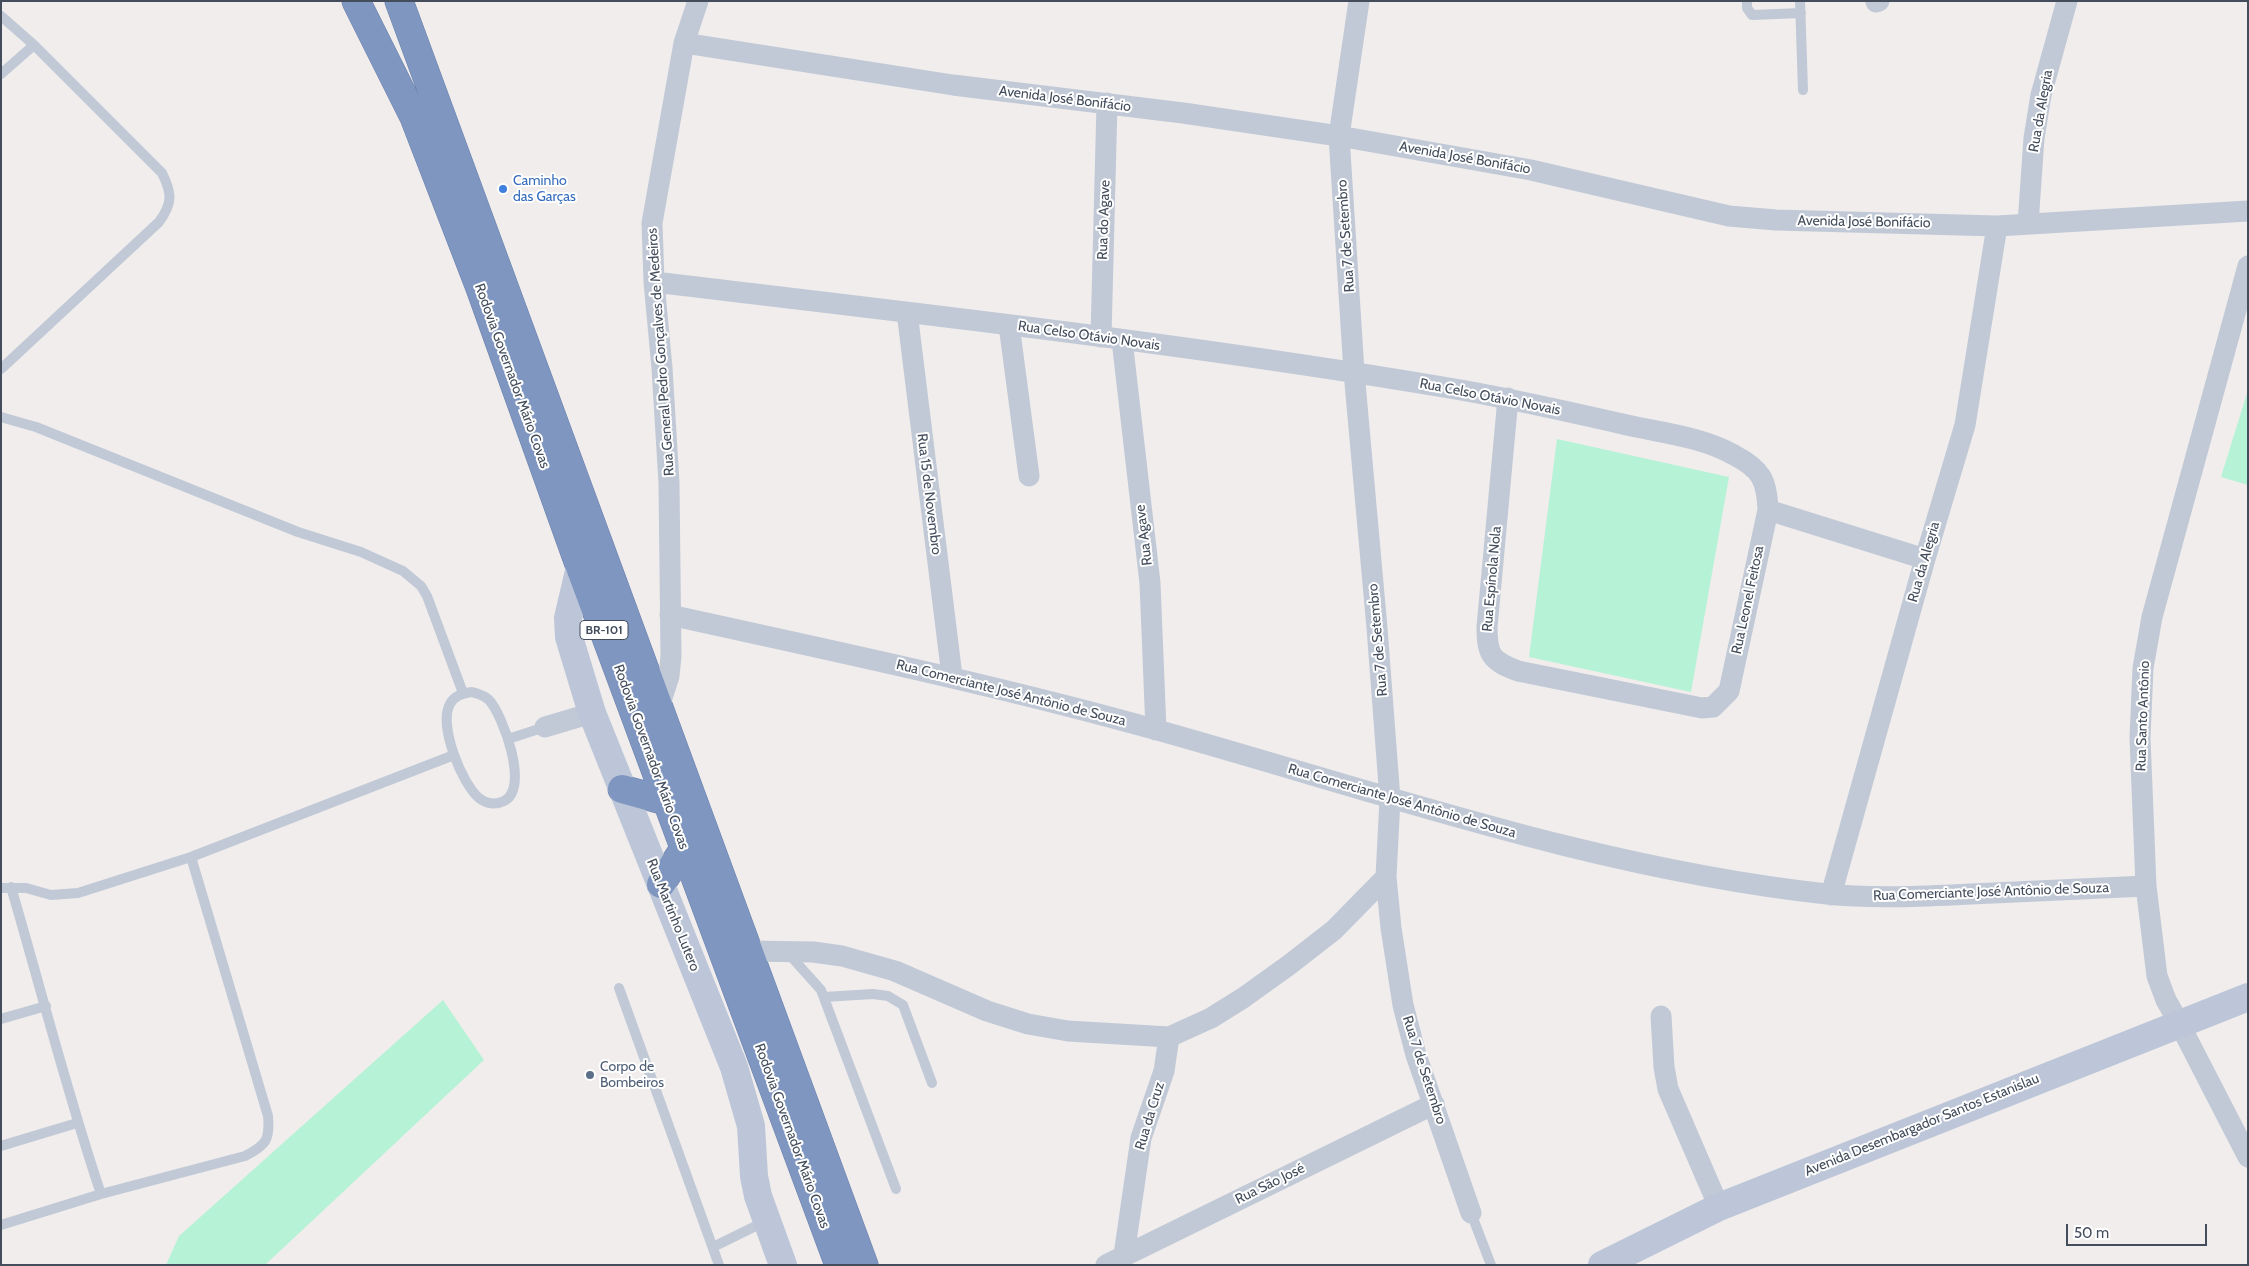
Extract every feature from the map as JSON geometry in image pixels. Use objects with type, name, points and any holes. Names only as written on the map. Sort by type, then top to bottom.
[{"type":"highway","name":"Rodovia Governador Mário Covas","points":[[356,1],[414,117],[480,288],[580,567],[669,802],[839,1265]]},
{"type":"highway","name":"Rodovia Governador Mário Covas","points":[[399,1],[864,1265]]},
{"type":"highway","points":[[622,789],[669,802]]},
{"type":"highway","points":[[661,884],[685,847]]},
{"type":"street","name":"Rua General Pedro Gonçalves de Medeiros","points":[[659,707],[669,676],[669,483],[662,368],[654,282],[652,223],[684,43],[698,1]]},
{"type":"street","name":"Rua 7 de Setembro","points":[[1359,1],[1339,136],[1354,372],[1378,628],[1390,799],[1386,878],[1391,928],[1403,1006],[1416,1055],[1471,1213]]},
{"type":"street","name":"Rua da Alegria","points":[[2028,224],[2034,138],[2041,95],[2066,1]]},
{"type":"street","name":"Avenida José Bonifácio","points":[[684,43],[952,86],[1107,103],[1339,136],[1531,170],[1729,216],[1776,220],[1997,226],[2248,211]]},
{"type":"street","name":"Rua do Agave","points":[[1107,103],[1112,338]]},
{"type":"street","name":"Rua da Alegria","points":[[1831,895],[1925,559],[1965,425],[1997,226]]},
{"type":"street","name":"Rua Santo Antônio","points":[[2248,266],[2152,617],[2143,668],[2140,738],[2146,886],[2157,976],[2166,1000],[2180,1023],[2248,1157]]},
{"type":"street","name":"Rua Celso Otávio Novais","points":[[654,282],[1112,338],[1354,372],[1508,398],[1697,440],[1732,454],[1753,466],[1763,478],[1767,490],[1768,510]]},
{"type":"street","name":"Rua 15 de Novembro","points":[[907,312],[952,676]]},
{"type":"street","name":"Rua Celso Otávio Novais","points":[[1008,325],[1029,476]]},
{"type":"street","name":"Rua Agave","points":[[1112,338],[1150,583],[1156,730]]},
{"type":"street","name":"Rua Espínola Nola","points":[[1508,398],[1487,627],[1487,644],[1491,656],[1500,664],[1518,672],[1702,708],[1713,706],[1729,691]]},
{"type":"street","points":[[1768,510],[1925,559]]},
{"type":"street","name":"Rua Leonel Feitosa","points":[[1729,691],[1768,510]]},
{"type":"street","name":"Rua Martinho Lutero","points":[[580,567],[568,618],[569,637],[592,713],[713,1012],[741,1090],[751,1126],[754,1176],[758,1196],[782,1265]]},
{"type":"street","name":"Rua Comerciante José Antônio de Souza","points":[[670,616],[952,676],[1156,730],[1516,834],[1597,854],[1720,880],[1831,895],[1909,897],[2146,886]]},
{"type":"street","points":[[546,727],[592,713]]},
{"type":"street","points":[[749,951],[813,952],[842,956],[895,971],[987,1011],[1028,1024],[1068,1031],[1169,1037],[1210,1018],[1243,998],[1289,965],[1334,930],[1386,878]]},
{"type":"street","name":"Avenida Desembargador Santos Estanislau","points":[[1602,1265],[1719,1207],[2248,996]]},
{"type":"street","points":[[1661,1016],[1664,1067],[1668,1089],[1719,1207]]},
{"type":"street","name":"Rua da Cruz","points":[[1115,1260],[1141,1138],[1164,1071],[1169,1037]]},
{"type":"street","name":"Rua São José","points":[[1115,1260],[1434,1104]]},
{"type":"lane","points":[[1747,1],[1747,8],[1752,15],[1800,14]]},
{"type":"lane","points":[[1800,1],[1803,90]]},
{"type":"lane","points":[[1,16],[34,45],[162,173],[170,188],[170,199],[166,212],[159,222],[1,369]]},
{"type":"lane","points":[[1,74],[34,45]]},
{"type":"lane","points":[[1,417],[36,427],[298,532],[361,552],[403,571],[421,586],[427,596],[463,693]]},
{"type":"lane","points":[[463,693],[481,694],[488,700],[502,722],[508,739],[514,781],[512,791],[507,800],[498,804],[487,803],[479,798],[469,786],[454,755],[446,724],[450,704],[463,693]]},
{"type":"lane","points":[[508,739],[546,727]]},
{"type":"lane","points":[[100,1194],[77,1123],[46,1006],[6,888],[63,896],[78,893],[191,857],[454,755]]},
{"type":"lane","points":[[1,1225],[100,1194],[245,1156],[257,1150],[265,1143],[269,1133],[268,1116],[191,857]]},
{"type":"lane","points":[[786,952],[821,990],[896,1189]]},
{"type":"lane","points":[[619,988],[719,1265]]},
{"type":"lane","points":[[824,997],[873,994],[888,996],[902,1005],[932,1084]]},
{"type":"lane","points":[[1,1019],[46,1006]]},
{"type":"lane","points":[[1,1146],[77,1123]]},
{"type":"lane","name":"Rua 7 de Setembro","points":[[1471,1213],[1491,1265]]},
{"type":"lane","points":[[713,1247],[766,1220]]},
{"type":"green space","points":[[2248,390],[2248,485],[2221,477]]},
{"type":"green space","points":[[1557,439],[1729,477],[1691,692],[1529,657]]},
{"type":"green space","points":[[443,1000],[484,1060],[265,1265],[166,1265],[179,1236]]},
{"type":"place","name":"Caminho das Garças","points":[[503,189]]},
{"type":"place","name":"Corpo de Bombeiros","points":[[590,1075]]}]
